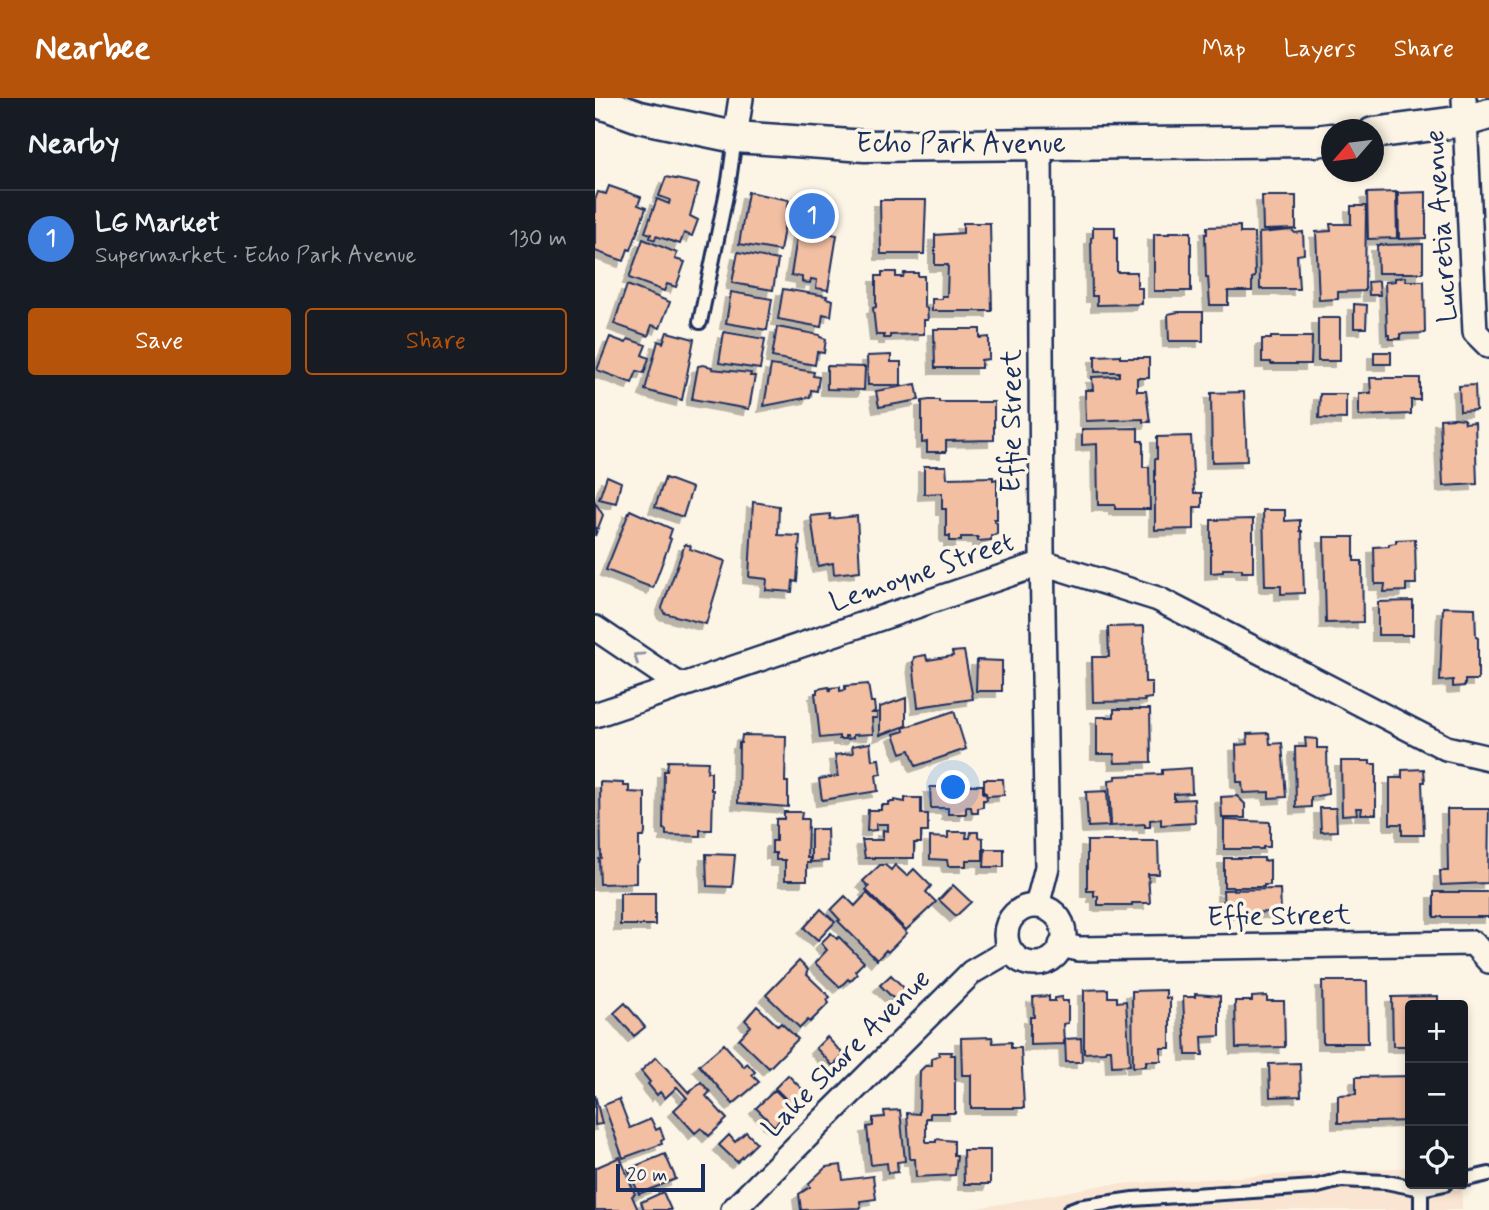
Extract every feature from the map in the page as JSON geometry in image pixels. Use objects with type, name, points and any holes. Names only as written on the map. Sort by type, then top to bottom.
[{"type":"street","points":[[735,137],[741,98]]},
{"type":"street","name":"Echo Park Avenue","points":[[595,101],[639,117],[735,137],[865,146],[1321,140]]},
{"type":"street","points":[[1384,131],[1473,111]]},
{"type":"street","name":"Lucretia Avenue","points":[[1473,111],[1475,332],[1489,345]]},
{"type":"street","name":"Effie Street","points":[[1037,906],[1047,867],[1040,144]]},
{"type":"street","name":"Lemoyne Street","points":[[595,715],[1043,563],[1158,599],[1446,748],[1489,758]]},
{"type":"street","points":[[595,628],[681,686]]},
{"type":"street","points":[[1037,906],[1046,908],[1060,922],[1063,931],[1061,945],[1053,958],[1034,964],[1016,957],[1010,950],[1006,932],[1013,916],[1020,910],[1037,906]]},
{"type":"street","name":"Effie Street","points":[[1061,945],[1079,949],[1473,943],[1489,961]]},
{"type":"street","name":"Lake Shore Avenue","points":[[733,1210],[972,972],[1010,950]]},
{"type":"lane","points":[[700,322],[729,181],[735,137]]},
{"type":"lane","points":[[1468,1179],[1489,1174]]},
{"type":"lane","points":[[1069,1210],[1133,1199],[1314,1187],[1341,1180],[1405,1186]]},
{"type":"lane","points":[[1421,1189],[1421,1210]]},
{"type":"shaded area","points":[[1405,1167],[1405,1189],[1462,1189],[1462,1210],[967,1210],[1103,1185]]},
{"type":"building","points":[[666,177],[699,184],[690,216],[698,220],[692,236],[684,233],[680,244],[656,236],[655,240],[650,238],[651,234],[645,232],[657,199],[669,204],[670,200],[659,196]]},
{"type":"building","points":[[609,186],[641,197],[638,205],[646,208],[631,250],[628,249],[624,261],[595,251],[595,200],[598,192],[606,194]]},
{"type":"building","points":[[748,192],[789,200],[780,251],[739,244]]},
{"type":"building","points":[[1396,192],[1397,238],[1368,239],[1367,193]]},
{"type":"building","points":[[1426,192],[1426,238],[1399,239],[1398,193]]},
{"type":"building","points":[[1262,196],[1296,196],[1296,229],[1263,230]]},
{"type":"building","points":[[795,197],[830,200],[822,232],[837,235],[828,290],[816,288],[817,280],[802,282],[802,277],[791,275],[799,225],[791,224]]},
{"type":"building","points":[[880,200],[926,200],[924,254],[881,254]]},
{"type":"building","points":[[1351,206],[1366,206],[1365,291],[1338,292],[1338,299],[1319,300],[1316,232],[1331,231],[1330,224],[1351,224]]},
{"type":"building","points":[[963,223],[990,223],[992,311],[932,311],[932,299],[947,296],[948,265],[935,265],[935,235],[963,233]]},
{"type":"building","points":[[1240,226],[1240,233],[1254,233],[1255,277],[1252,278],[1252,291],[1228,291],[1228,305],[1210,305],[1206,277],[1207,227]]},
{"type":"building","points":[[1093,227],[1115,227],[1117,272],[1137,272],[1137,288],[1142,288],[1142,304],[1097,305],[1097,296],[1092,296]]},
{"type":"building","points":[[1292,230],[1295,233],[1303,232],[1304,254],[1297,255],[1299,289],[1260,289],[1259,233]]},
{"type":"building","points":[[1191,232],[1191,291],[1154,291],[1154,234]]},
{"type":"building","points":[[643,239],[677,253],[675,259],[685,262],[676,287],[667,284],[664,291],[629,278]]},
{"type":"building","points":[[1423,244],[1423,273],[1378,273],[1377,245]]},
{"type":"building","points":[[738,252],[778,260],[773,290],[732,283]]},
{"type":"building","points":[[882,272],[896,272],[896,277],[903,277],[904,273],[924,276],[924,307],[927,308],[928,320],[924,320],[924,334],[890,335],[890,338],[876,335],[873,308],[876,307],[876,276],[882,276]]},
{"type":"building","points":[[1406,277],[1406,281],[1424,281],[1425,333],[1400,334],[1400,339],[1389,339],[1385,282]]},
{"type":"building","points":[[1379,281],[1380,295],[1369,295],[1368,282]]},
{"type":"building","points":[[627,285],[670,302],[660,328],[652,325],[648,336],[614,324]]},
{"type":"building","points":[[783,289],[827,296],[826,298],[833,300],[831,316],[823,314],[821,327],[778,319]]},
{"type":"building","points":[[731,292],[772,299],[767,330],[726,323]]},
{"type":"building","points":[[1354,304],[1367,305],[1366,328],[1354,328]]},
{"type":"building","points":[[1203,312],[1203,341],[1169,341],[1168,314]]},
{"type":"building","points":[[1318,318],[1340,318],[1340,361],[1318,361]]},
{"type":"building","points":[[777,327],[820,335],[826,339],[824,353],[817,352],[815,365],[772,357]]},
{"type":"building","points":[[934,329],[980,329],[980,338],[989,337],[989,359],[981,360],[981,368],[935,368]]},
{"type":"building","points":[[667,332],[694,339],[682,400],[645,390],[658,341],[663,343]]},
{"type":"building","points":[[724,332],[765,339],[760,369],[719,363]]},
{"type":"building","points":[[610,337],[626,343],[628,339],[646,345],[642,355],[649,358],[644,373],[637,371],[632,383],[597,370]]},
{"type":"building","points":[[1312,337],[1311,364],[1262,362],[1262,339]]},
{"type":"building","points":[[1374,352],[1391,352],[1391,364],[1374,364]]},
{"type":"building","points":[[891,355],[891,362],[901,362],[901,385],[868,385],[867,356]]},
{"type":"building","points":[[1120,355],[1120,358],[1149,358],[1149,378],[1137,378],[1137,391],[1146,391],[1150,422],[1143,422],[1143,419],[1086,421],[1085,390],[1093,390],[1092,377],[1119,376],[1119,372],[1095,372],[1095,356]]},
{"type":"building","points":[[771,365],[814,372],[813,376],[819,377],[817,391],[811,390],[810,397],[764,406]]},
{"type":"building","points":[[698,366],[712,369],[751,373],[750,376],[755,376],[749,409],[692,399]]},
{"type":"building","points":[[827,366],[865,367],[864,390],[827,389]]},
{"type":"building","points":[[1370,378],[1420,378],[1420,400],[1411,400],[1411,414],[1359,416],[1359,393],[1371,393]]},
{"type":"building","points":[[916,384],[919,400],[879,407],[876,391]]},
{"type":"building","points":[[1475,385],[1476,410],[1460,411],[1459,386]]},
{"type":"building","points":[[1244,392],[1247,461],[1212,462],[1211,393]]},
{"type":"building","points":[[1320,394],[1346,394],[1346,419],[1319,418]]},
{"type":"building","points":[[922,401],[994,402],[994,440],[946,441],[946,452],[927,452],[927,442],[922,443]]},
{"type":"building","points":[[1440,419],[1464,419],[1465,423],[1475,422],[1477,484],[1443,486]]},
{"type":"building","points":[[1138,428],[1138,441],[1143,441],[1143,467],[1149,467],[1150,509],[1115,509],[1115,505],[1098,505],[1097,444],[1082,445],[1082,429]]},
{"type":"building","points":[[1191,436],[1194,493],[1202,493],[1202,507],[1194,507],[1194,529],[1155,530],[1157,437]]},
{"type":"building","points":[[924,466],[946,466],[947,478],[997,479],[997,519],[994,519],[997,523],[997,534],[991,536],[991,540],[978,541],[978,537],[961,537],[961,541],[950,541],[950,536],[946,536],[946,509],[942,509],[942,493],[924,494]]},
{"type":"building","points":[[607,476],[621,482],[616,503],[599,499]]},
{"type":"building","points":[[665,478],[692,488],[683,517],[655,507]]},
{"type":"building","points":[[595,502],[603,515],[595,536]]},
{"type":"building","points":[[753,502],[779,506],[778,535],[800,536],[797,582],[793,581],[792,592],[766,590],[767,579],[749,577]]},
{"type":"building","points":[[630,510],[672,529],[671,539],[653,588],[606,570]]},
{"type":"building","points":[[1263,510],[1285,510],[1285,521],[1300,520],[1304,593],[1281,594],[1281,586],[1265,586]]},
{"type":"building","points":[[830,514],[830,519],[857,516],[860,571],[834,574],[833,563],[818,566],[811,516]]},
{"type":"building","points":[[1253,519],[1253,572],[1223,569],[1223,572],[1211,573],[1211,520]]},
{"type":"building","points":[[1324,537],[1354,537],[1354,561],[1362,561],[1363,622],[1326,623]]},
{"type":"building","points":[[1415,539],[1416,584],[1406,584],[1406,591],[1384,592],[1385,584],[1375,584],[1374,547],[1389,546],[1396,543],[1396,540]]},
{"type":"building","points":[[685,544],[691,546],[690,549],[725,561],[706,624],[664,613],[662,608]]},
{"type":"building","points":[[1413,601],[1413,635],[1378,635],[1378,602]]},
{"type":"building","points":[[1443,607],[1475,608],[1478,680],[1465,680],[1465,686],[1453,687],[1453,680],[1440,681]]},
{"type":"building","points":[[1144,626],[1145,682],[1152,682],[1152,698],[1144,699],[1145,701],[1093,702],[1092,657],[1109,657],[1108,627]]},
{"type":"building","points":[[964,651],[973,699],[918,707],[914,657],[926,655],[927,660],[953,656],[952,652]]},
{"type":"building","points":[[977,660],[1002,661],[1002,691],[976,691]]},
{"type":"building","points":[[868,684],[871,702],[874,702],[875,711],[872,713],[877,713],[877,718],[872,718],[873,734],[853,735],[853,738],[848,739],[847,736],[845,739],[839,739],[839,736],[820,738],[815,693],[817,689],[829,687],[830,692],[830,688],[840,687],[840,691],[845,690],[845,686]]},
{"type":"building","points":[[906,698],[906,726],[880,735],[880,707]]},
{"type":"building","points":[[1114,709],[1150,709],[1151,762],[1115,763],[1114,754],[1097,754],[1097,717],[1114,717]]},
{"type":"building","points":[[954,711],[966,749],[916,766],[910,750],[901,753],[894,734],[904,731],[903,728]]},
{"type":"building","points":[[1269,733],[1270,744],[1282,743],[1286,797],[1269,798],[1269,792],[1243,793],[1242,782],[1237,782],[1236,745],[1248,744],[1247,734]]},
{"type":"building","points":[[742,735],[786,736],[785,782],[788,782],[788,807],[738,803],[739,743]]},
{"type":"building","points":[[1305,738],[1317,739],[1317,748],[1327,748],[1328,794],[1311,797],[1311,807],[1296,808],[1295,747],[1306,747]]},
{"type":"building","points":[[870,743],[872,760],[879,759],[881,774],[876,775],[878,791],[822,800],[819,779],[838,776],[835,755],[853,753],[852,746]]},
{"type":"building","points":[[668,761],[708,762],[707,772],[711,772],[713,790],[712,830],[700,830],[700,836],[666,835],[666,830],[663,829],[664,771],[667,771]]},
{"type":"building","points":[[1341,761],[1370,761],[1370,764],[1376,764],[1376,814],[1361,814],[1362,808],[1356,808],[1357,814],[1342,815]]},
{"type":"building","points":[[1191,768],[1192,793],[1174,794],[1174,800],[1194,799],[1195,823],[1161,825],[1161,819],[1150,820],[1150,827],[1145,827],[1145,824],[1111,826],[1109,780],[1116,779],[1116,776],[1162,774],[1162,770]]},
{"type":"building","points":[[1424,769],[1424,835],[1402,835],[1402,824],[1390,824],[1390,778],[1402,778],[1402,770]]},
{"type":"building","points":[[984,779],[1003,779],[1004,795],[987,796],[984,793]]},
{"type":"building","points":[[965,780],[965,785],[983,785],[987,800],[983,800],[983,807],[978,808],[978,813],[972,813],[971,807],[966,807],[966,814],[948,814],[948,808],[931,808],[930,787],[948,787],[948,781]]},
{"type":"building","points":[[600,782],[623,783],[623,786],[629,786],[629,792],[645,793],[645,833],[644,837],[639,837],[636,883],[600,884]]},
{"type":"building","points":[[1107,791],[1109,826],[1088,827],[1086,792]]},
{"type":"building","points":[[1237,796],[1245,804],[1245,818],[1222,818],[1221,797]]},
{"type":"building","points":[[905,798],[921,798],[921,814],[928,814],[928,832],[921,832],[921,843],[914,843],[914,858],[865,858],[862,840],[883,840],[883,830],[888,831],[888,824],[876,824],[876,830],[867,831],[868,810],[881,810],[881,805],[888,805],[888,802],[894,800],[905,802]]},
{"type":"building","points":[[1320,808],[1336,808],[1337,831],[1321,832]]},
{"type":"building","points":[[1447,809],[1489,809],[1488,883],[1441,885],[1440,871],[1448,871]]},
{"type":"building","points":[[784,812],[802,812],[801,819],[808,819],[807,858],[810,858],[810,863],[807,863],[807,880],[785,880],[785,860],[776,860],[776,853],[772,853],[772,841],[776,841],[776,819],[784,819]]},
{"type":"building","points":[[1224,820],[1270,822],[1270,847],[1224,849]]},
{"type":"building","points":[[811,829],[827,829],[828,861],[811,862]]},
{"type":"building","points":[[948,832],[967,832],[966,838],[970,838],[971,832],[978,832],[978,837],[983,838],[983,860],[966,860],[966,866],[948,866],[947,860],[930,859],[930,837],[948,838]]},
{"type":"building","points":[[1087,841],[1158,841],[1159,874],[1148,874],[1150,903],[1098,905],[1098,896],[1094,896],[1094,891],[1087,891]]},
{"type":"building","points":[[985,849],[1004,849],[1004,867],[984,867]]},
{"type":"building","points":[[706,854],[735,855],[732,887],[707,886]]},
{"type":"building","points":[[1224,858],[1270,860],[1270,885],[1224,887]]},
{"type":"building","points":[[880,865],[891,870],[895,865],[907,876],[914,869],[931,886],[926,892],[936,902],[906,930],[866,890],[869,887],[863,881]]},
{"type":"building","points":[[953,885],[971,902],[956,916],[939,900]]},
{"type":"building","points":[[1280,889],[1281,912],[1224,913],[1223,890]]},
{"type":"building","points":[[1434,892],[1489,892],[1489,917],[1434,917]]},
{"type":"building","points":[[620,893],[655,893],[655,925],[620,925]]},
{"type":"building","points":[[867,893],[907,933],[877,960],[838,921],[840,920],[831,910],[845,896],[855,906]]},
{"type":"building","points":[[821,909],[835,922],[818,940],[804,928]]},
{"type":"building","points":[[831,933],[837,939],[839,937],[864,962],[855,971],[857,974],[840,987],[815,963],[827,950],[821,943]]},
{"type":"building","points":[[799,961],[808,970],[806,974],[830,997],[827,1000],[829,1003],[800,1028],[766,995]]},
{"type":"building","points":[[891,975],[908,992],[897,1002],[880,985]]},
{"type":"building","points":[[1322,981],[1367,981],[1368,1043],[1323,1043]]},
{"type":"building","points":[[1108,989],[1108,997],[1117,997],[1117,1002],[1126,1001],[1130,1065],[1112,1066],[1111,1049],[1084,1053],[1084,990]]},
{"type":"building","points":[[1166,990],[1166,998],[1170,998],[1170,1048],[1161,1048],[1161,1061],[1146,1061],[1146,1066],[1133,1067],[1132,991]]},
{"type":"building","points":[[1195,994],[1220,996],[1220,1036],[1202,1037],[1203,1055],[1186,1055],[1183,997],[1195,997]]},
{"type":"building","points":[[1049,996],[1049,1001],[1062,997],[1062,1001],[1068,1001],[1068,1023],[1063,1024],[1064,1044],[1030,1045],[1030,1017],[1034,1017],[1033,997]]},
{"type":"building","points":[[1267,996],[1267,1001],[1284,1001],[1285,1047],[1236,1048],[1235,1001],[1252,1001],[1252,997]]},
{"type":"building","points":[[1438,996],[1438,1000],[1405,1000],[1405,1046],[1393,1046],[1392,997]]},
{"type":"building","points":[[625,1003],[645,1027],[634,1036],[614,1013]]},
{"type":"building","points":[[757,1006],[778,1026],[781,1023],[798,1039],[769,1068],[739,1039],[751,1026],[745,1020]]},
{"type":"building","points":[[827,1037],[844,1055],[833,1066],[816,1048]]},
{"type":"building","points":[[992,1037],[993,1043],[1011,1042],[1011,1048],[1021,1048],[1024,1108],[971,1108],[971,1075],[962,1075],[961,1038]]},
{"type":"building","points":[[1081,1038],[1082,1062],[1066,1062],[1065,1039]]},
{"type":"building","points":[[724,1044],[744,1067],[747,1063],[755,1072],[752,1075],[759,1082],[733,1104],[699,1065]]},
{"type":"building","points":[[939,1052],[952,1052],[951,1055],[955,1055],[955,1113],[930,1113],[930,1118],[926,1118],[926,1142],[936,1142],[936,1139],[954,1141],[954,1155],[957,1155],[955,1175],[916,1177],[915,1159],[910,1159],[907,1113],[919,1114],[920,1071],[925,1066],[932,1066],[932,1059],[939,1055]]},
{"type":"building","points":[[656,1057],[689,1093],[701,1082],[710,1092],[706,1096],[727,1119],[709,1136],[701,1128],[695,1133],[674,1110],[687,1098],[677,1087],[665,1098],[660,1092],[657,1095],[648,1084],[650,1082],[641,1071]]},
{"type":"building","points":[[1300,1063],[1301,1096],[1270,1097],[1269,1064]]},
{"type":"building","points":[[788,1075],[806,1093],[793,1106],[775,1088]]},
{"type":"building","points":[[1405,1076],[1405,1121],[1338,1123],[1338,1095],[1356,1094],[1356,1077]]},
{"type":"building","points":[[775,1090],[793,1108],[774,1126],[756,1108]]},
{"type":"building","points":[[595,1095],[602,1124],[595,1125]]},
{"type":"building","points":[[619,1099],[630,1128],[651,1119],[656,1130],[660,1128],[664,1139],[662,1144],[623,1158],[604,1105]]},
{"type":"building","points":[[900,1110],[905,1161],[897,1162],[898,1172],[888,1173],[887,1163],[871,1165],[867,1127],[873,1126],[873,1118],[885,1117],[884,1111]]},
{"type":"building","points":[[746,1132],[757,1143],[737,1162],[719,1145],[729,1135],[735,1142]]},
{"type":"building","points":[[963,1150],[990,1150],[990,1184],[964,1184]]},
{"type":"building","points":[[665,1154],[676,1179],[639,1194],[628,1169]]},
{"type":"building","points":[[620,1157],[635,1194],[632,1196],[638,1210],[595,1210],[595,1168]]},
{"type":"building","points":[[841,1165],[843,1180],[873,1176],[876,1199],[860,1201],[861,1208],[801,1210],[799,1194],[810,1187],[809,1183],[826,1167]]},
{"type":"building","points":[[663,1192],[671,1210],[644,1210],[641,1202]]},
{"type":"place","name":"LG Market","points":[[812,216]]}]
